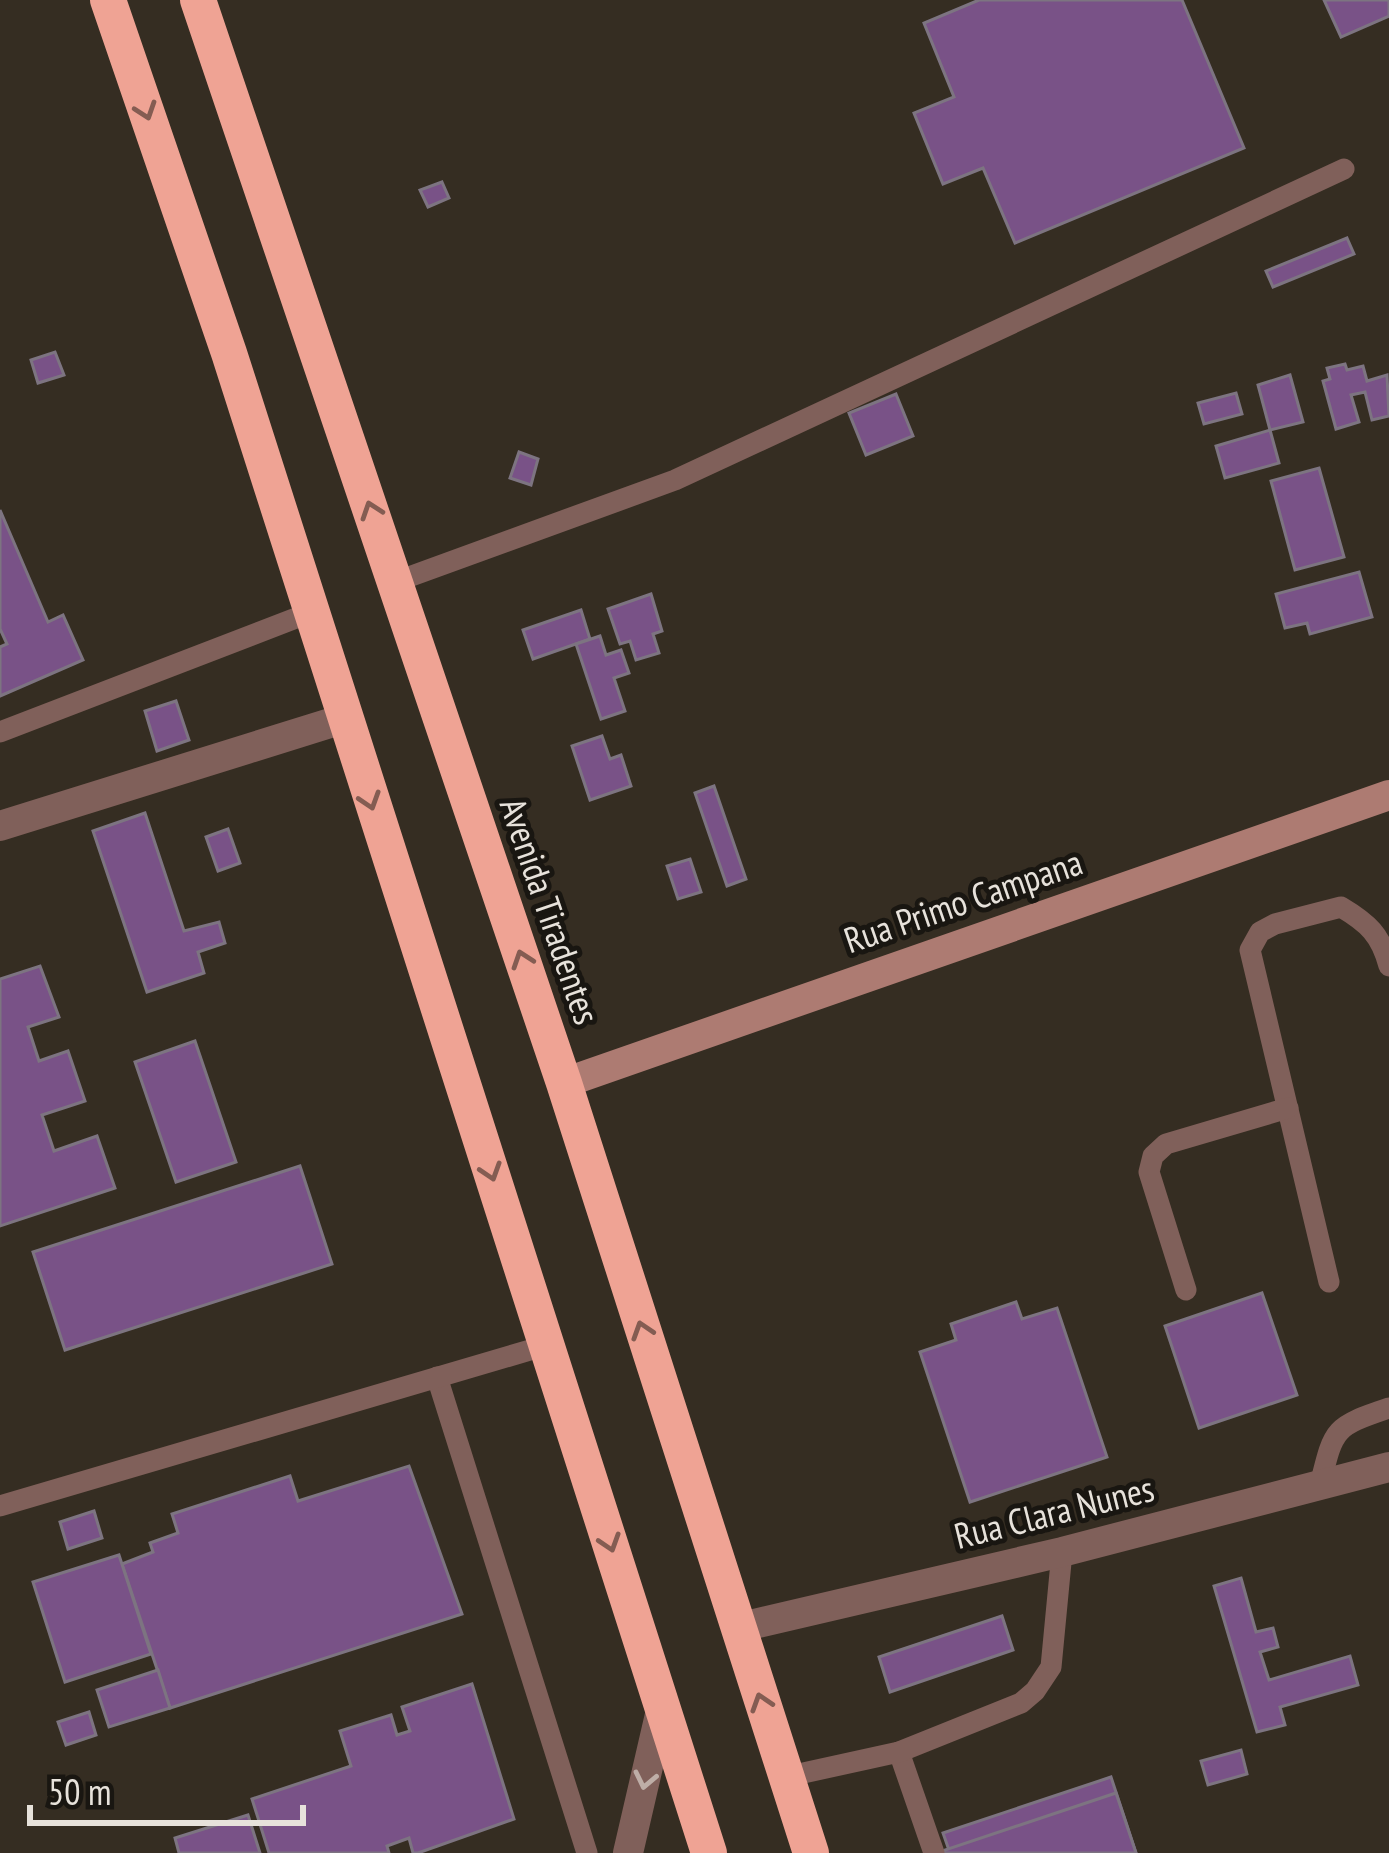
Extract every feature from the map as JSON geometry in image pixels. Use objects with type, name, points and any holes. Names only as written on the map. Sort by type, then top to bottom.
[{"type":"highway","points":[[108,0],[229,353],[709,1853]]},
{"type":"highway","name":"Avenida Tiradentes","points":[[198,0],[564,1083],[811,1853]]},
{"type":"street","points":[[0,826],[343,719]]},
{"type":"street","name":"Rua Primo Campana","points":[[564,1083],[1389,795]]},
{"type":"street","name":"Rua Clara Nunes","points":[[736,1628],[1062,1552],[1389,1467]]},
{"type":"street","points":[[628,1853],[662,1706]]},
{"type":"lane","points":[[395,582],[675,480],[1344,169]]},
{"type":"lane","points":[[0,732],[309,613]]},
{"type":"lane","points":[[1329,1282],[1250,950],[1260,932],[1275,924],[1342,907],[1382,940],[1389,966]]},
{"type":"lane","points":[[1186,1290],[1149,1172],[1154,1156],[1166,1144],[1288,1108]]},
{"type":"lane","points":[[0,1506],[547,1345]]},
{"type":"lane","points":[[437,1377],[587,1853]]},
{"type":"lane","points":[[1320,1485],[1335,1433],[1347,1422],[1389,1408]]},
{"type":"lane","points":[[785,1777],[899,1752],[1021,1703],[1051,1667],[1062,1552]]},
{"type":"lane","points":[[899,1752],[934,1853]]},
{"type":"building","points":[[979,0],[1182,0],[1244,148],[1015,243],[983,168],[943,184],[914,113],[954,97],[924,23]]},
{"type":"building","points":[[1324,0],[1389,0],[1389,16],[1341,37]]},
{"type":"building","points":[[442,182],[449,198],[428,207],[420,190]]},
{"type":"building","points":[[1347,238],[1354,254],[1273,287],[1266,271]]},
{"type":"building","points":[[55,352],[64,375],[38,383],[31,360]]},
{"type":"building","points":[[1345,364],[1347,370],[1363,366],[1367,381],[1387,375],[1389,416],[1372,420],[1365,392],[1351,395],[1359,422],[1336,429],[1323,381],[1330,379],[1327,368]]},
{"type":"building","points":[[1290,375],[1303,422],[1270,430],[1258,385]]},
{"type":"building","points":[[1236,393],[1242,414],[1204,424],[1198,403]]},
{"type":"building","points":[[896,394],[913,436],[866,455],[849,413]]},
{"type":"building","points":[[1270,430],[1279,463],[1225,478],[1216,446]]},
{"type":"building","points":[[519,452],[538,459],[531,485],[510,478]]},
{"type":"building","points":[[1319,468],[1344,557],[1295,570],[1271,481]]},
{"type":"building","points":[[0,510],[48,622],[63,615],[83,660],[0,696],[0,647],[7,644],[0,629]]},
{"type":"building","points":[[1359,572],[1372,617],[1310,634],[1307,623],[1285,628],[1276,594]]},
{"type":"building","points":[[651,594],[662,631],[653,634],[659,653],[636,660],[630,641],[620,644],[608,609]]},
{"type":"building","points":[[581,610],[590,639],[533,659],[523,630]]},
{"type":"building","points":[[600,636],[606,655],[621,650],[629,673],[614,678],[625,711],[601,719],[576,644]]},
{"type":"building","points":[[176,701],[189,740],[157,751],[145,711]]},
{"type":"building","points":[[602,736],[610,759],[621,755],[631,786],[590,800],[572,746]]},
{"type":"building","points":[[714,786],[746,879],[727,886],[695,793]]},
{"type":"building","points":[[145,813],[184,931],[219,922],[225,943],[198,952],[204,973],[147,992],[93,831]]},
{"type":"building","points":[[228,829],[240,863],[218,871],[206,837]]},
{"type":"building","points":[[690,859],[701,892],[678,899],[667,866]]},
{"type":"building","points":[[40,966],[59,1017],[28,1027],[39,1061],[68,1051],[85,1101],[42,1115],[54,1151],[97,1136],[115,1188],[0,1226],[0,979]]},
{"type":"building","points":[[195,1041],[236,1162],[176,1182],[135,1062]]},
{"type":"building","points":[[300,1166],[332,1264],[65,1350],[33,1252]]},
{"type":"building","points":[[1262,1293],[1297,1395],[1199,1428],[1165,1326]]},
{"type":"building","points":[[1016,1302],[1022,1319],[1057,1308],[1107,1457],[970,1502],[920,1352],[956,1340],[951,1324]]},
{"type":"building","points":[[409,1466],[462,1614],[170,1708],[122,1564],[153,1552],[150,1543],[178,1533],[172,1514],[290,1476],[298,1501]]},
{"type":"building","points":[[94,1511],[102,1538],[68,1549],[60,1522]]},
{"type":"building","points":[[119,1555],[151,1654],[65,1682],[33,1582]]},
{"type":"building","points":[[1241,1578],[1256,1632],[1273,1628],[1278,1647],[1260,1652],[1269,1680],[1350,1656],[1358,1685],[1280,1707],[1285,1725],[1257,1732],[1214,1586]]},
{"type":"building","points":[[1002,1616],[1013,1650],[890,1692],[879,1657]]},
{"type":"building","points":[[158,1670],[170,1708],[109,1727],[97,1690]]},
{"type":"building","points":[[472,1684],[514,1819],[418,1853],[413,1853],[409,1838],[387,1846],[389,1853],[269,1853],[252,1799],[351,1766],[340,1731],[391,1715],[397,1735],[410,1731],[402,1707]]},
{"type":"building","points":[[89,1712],[96,1735],[66,1745],[58,1722]]},
{"type":"building","points":[[1241,1750],[1247,1774],[1208,1785],[1201,1761]]},
{"type":"building","points":[[1111,1777],[1136,1853],[950,1853],[943,1833]]},
{"type":"building","points":[[1116,1793],[1136,1853],[939,1853],[939,1852]]},
{"type":"building","points":[[248,1815],[260,1853],[179,1853],[175,1838]]}]
